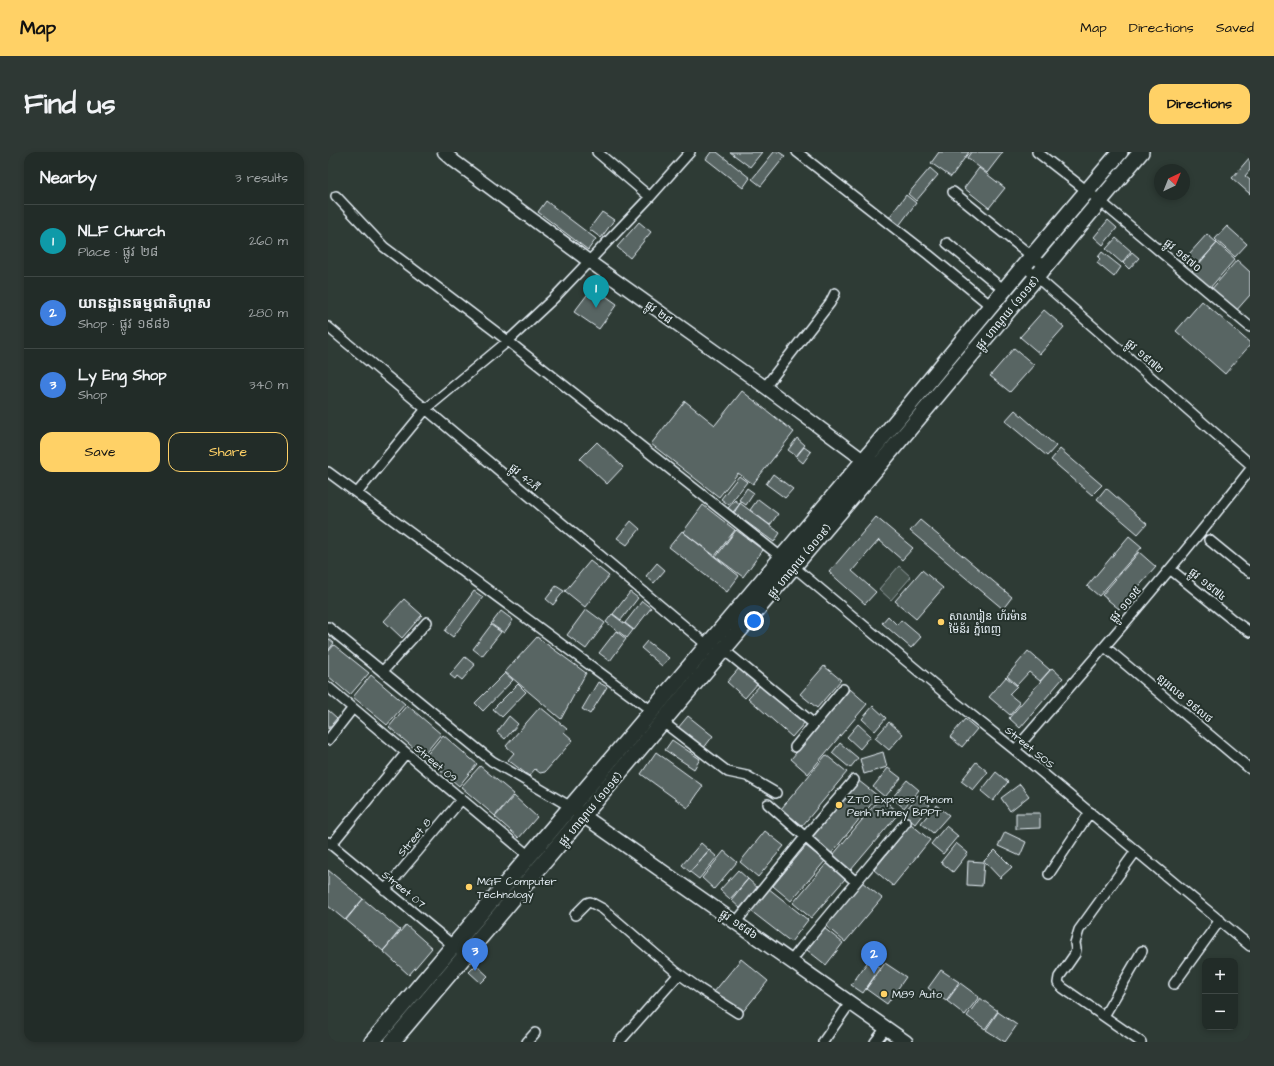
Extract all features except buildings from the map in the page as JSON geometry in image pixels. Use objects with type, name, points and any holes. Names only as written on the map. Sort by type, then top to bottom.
[{"type":"main road","name":"ផ្លូវ ហាណូយ (១០១៩)","points":[[372,1042],[864,460],[1120,152]]},
{"type":"main road","name":"ផ្លូវ ហាណូយ (១០១៩)","points":[[392,1042],[794,567],[1141,152]]},
{"type":"main road","name":"ផ្លូវ ១៩៨៦","points":[[571,807],[906,1042]]},
{"type":"street","name":"ផ្លូវ ២៨","points":[[444,152],[590,262],[765,387],[864,460],[875,470]]},
{"type":"street","points":[[597,152],[650,197]]},
{"type":"street","points":[[356,493],[426,408],[508,341],[554,298],[590,262],[690,152]]},
{"type":"street","points":[[797,152],[929,255],[991,306]]},
{"type":"street","name":"ផ្លូវ ១៩៧០","points":[[1036,152],[1100,201],[1250,327]]},
{"type":"street","name":"ផ្លូវ ១៩៧២","points":[[953,192],[1250,464]]},
{"type":"street","points":[[336,196],[384,247],[508,341],[781,557]]},
{"type":"street","points":[[947,243],[1004,290]]},
{"type":"street","points":[[765,387],[830,302],[835,292]]},
{"type":"street","name":"ផ្លូវ 42ភី","points":[[328,327],[707,645]]},
{"type":"street","name":"ផ្លូវ ១០១៥","points":[[1016,750],[1220,510],[1250,470]]},
{"type":"street","points":[[328,472],[652,711]]},
{"type":"street","points":[[1208,540],[1250,572]]},
{"type":"street","name":"Street SOS","points":[[794,567],[1250,946]]},
{"type":"street","name":"ផ្លូវ ១៩៧៤","points":[[1170,569],[1234,621],[1250,632]]},
{"type":"street","points":[[383,671],[427,622]]},
{"type":"street","points":[[328,627],[492,762],[571,807]]},
{"type":"street","name":"ន្ឡរលេខ ១៩លថ","points":[[1104,646],[1250,769]]},
{"type":"street","points":[[724,650],[814,724]]},
{"type":"street","name":"Street 09","points":[[328,688],[529,856]]},
{"type":"street","points":[[795,747],[843,689]]},
{"type":"street","points":[[328,740],[353,708]]},
{"type":"street","points":[[663,722],[728,772],[746,776],[776,793]]},
{"type":"street","points":[[330,844],[406,753]]},
{"type":"street","points":[[736,922],[805,837],[854,780]]},
{"type":"street","name":"Street 8","points":[[386,890],[461,800]]},
{"type":"street","points":[[768,804],[856,882]]},
{"type":"street","points":[[1049,874],[1090,812]]},
{"type":"street","points":[[791,961],[906,822]]},
{"type":"street","name":"Street 07","points":[[330,844],[466,956]]},
{"type":"street","points":[[1136,851],[1079,930],[1075,943],[1075,954],[1059,977],[1058,983],[1141,1042]]},
{"type":"street","points":[[575,915],[587,903],[590,902],[604,909],[655,955],[679,974],[700,990],[738,1013]]},
{"type":"street","points":[[1174,984],[1220,920]]},
{"type":"street","points":[[1104,1016],[1142,950]]},
{"type":"street","points":[[619,1042],[679,974]]},
{"type":"street","points":[[823,1042],[850,1003]]},
{"type":"street","points":[[875,1042],[886,1028]]},
{"type":"street","points":[[527,1042],[535,1033]]},
{"type":"shaded area","points":[[899,566],[911,577],[891,600],[879,589]]},
{"type":"place","name":"NLF Church","points":[[596,308]]},
{"type":"place","name":"សាលារៀន ហ័រម៉ាន ម៉ៃន័រ ភ្នំពេញ","points":[[941,622]]},
{"type":"place","name":"ZTO Express Phnom Penh Thmey BPPT","points":[[839,805]]},
{"type":"place","name":"MGF Computer Technology","points":[[469,887]]},
{"type":"place","name":"Ly Eng Shop","points":[[475,971]]},
{"type":"place","name":"យានដ្ឋានធម្មជាតិហ្គាស","points":[[874,974]]},
{"type":"place","name":"M89 Auto","points":[[884,994]]}]
